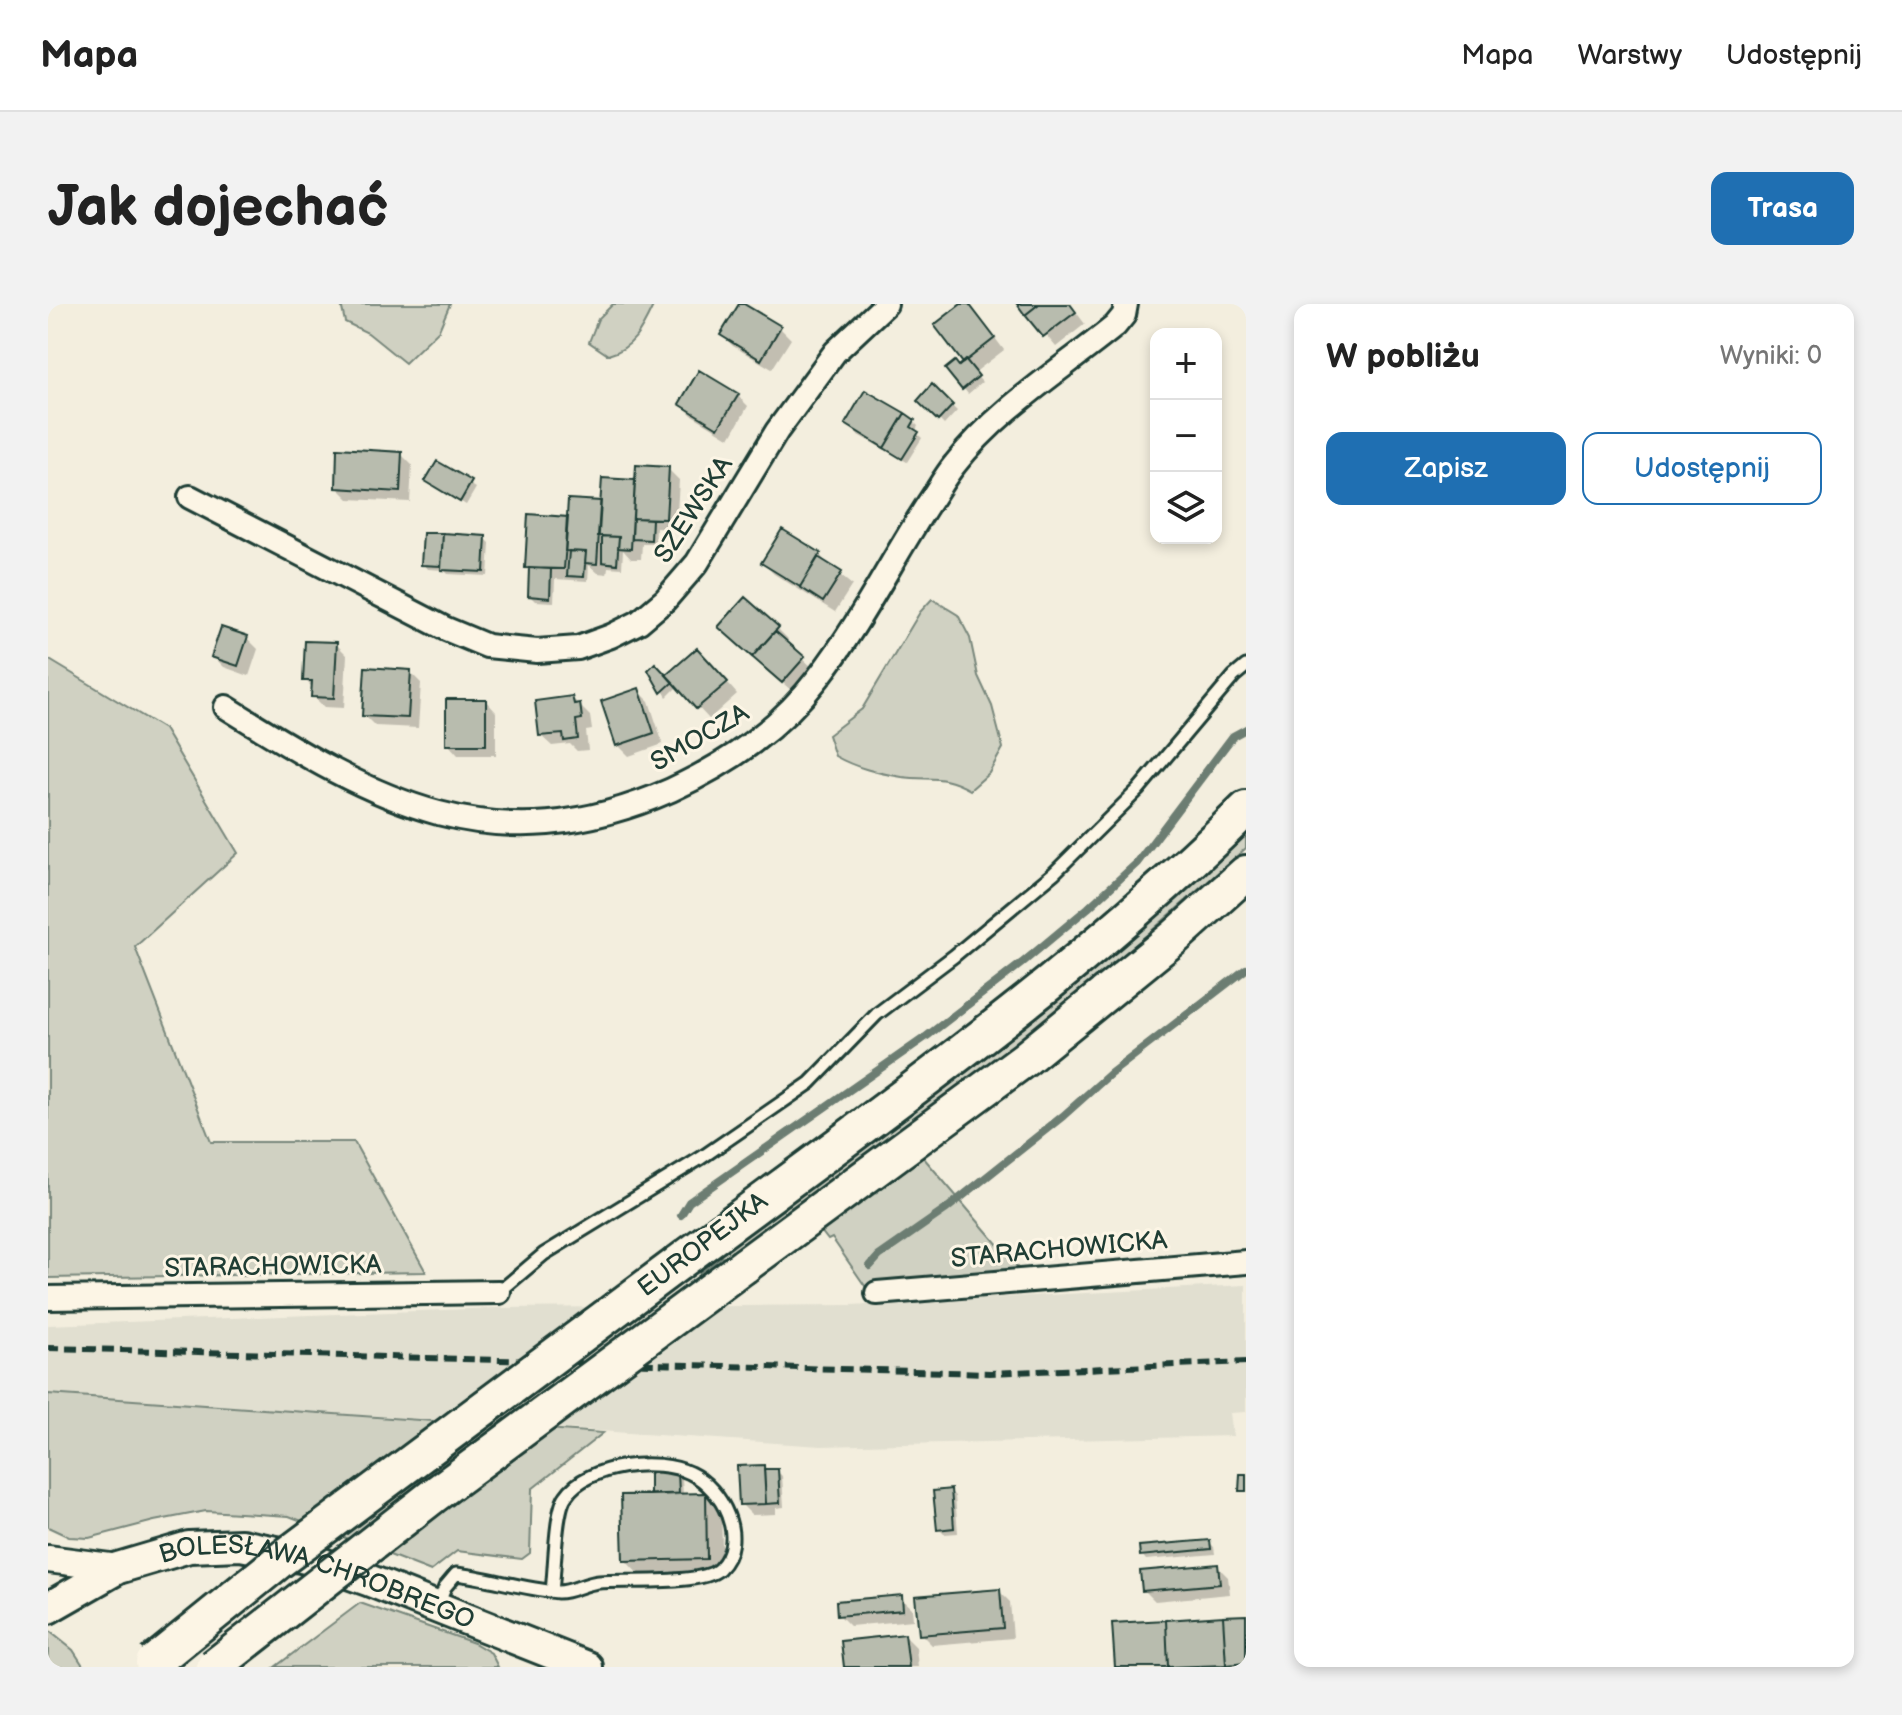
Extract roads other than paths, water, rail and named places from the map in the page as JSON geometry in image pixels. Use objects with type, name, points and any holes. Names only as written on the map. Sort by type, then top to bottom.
[{"type":"main road","name":"EUROPEJKA","points":[[151,1665],[279,1561],[999,1024],[1114,930],[1246,809]]},
{"type":"main road","name":"EUROPEJKA","points":[[214,1667],[433,1496],[1025,1059],[1164,946],[1246,873]]},
{"type":"main road","name":"BOLESŁAWA CHROBREGO","points":[[48,1608],[118,1568],[189,1547],[241,1545],[306,1558],[587,1667]]},
{"type":"main road","points":[[491,1630],[518,1667]]},
{"type":"street","name":"SZEWSKA","points":[[190,497],[446,629],[487,646],[537,651],[578,648],[639,622],[665,600],[697,563],[777,431],[835,352],[886,304]]},
{"type":"street","name":"SMOCZA","points":[[226,707],[315,761],[384,796],[449,817],[523,826],[585,819],[639,804],[695,779],[746,750],[795,706],[841,646],[954,464],[983,434],[1115,326],[1124,315],[1126,304]]},
{"type":"street","name":"STARACHOWICKA","points":[[877,1293],[1246,1262]]},
{"type":"street","name":"STARACHOWICKA","points":[[48,1298],[499,1292]]},
{"type":"street","points":[[48,1559],[118,1568]]},
{"type":"lane","points":[[499,1292],[544,1254],[701,1158],[810,1083],[877,1014],[954,956],[1054,873],[1138,790],[1234,676],[1246,666]]},
{"type":"lane","points":[[436,1608],[445,1587],[456,1574],[489,1578],[552,1591],[564,1592],[595,1582],[699,1578],[718,1570],[732,1545],[731,1518],[713,1492],[691,1473],[659,1464],[603,1470],[566,1494],[559,1509],[552,1591]]},
{"type":"waterway","points":[[681,1215],[689,1202],[927,1036],[1088,908],[1137,863],[1233,736],[1246,729]]},
{"type":"waterway","points":[[870,1266],[879,1256],[945,1210],[1063,1116],[1110,1074],[1246,969]]},
{"type":"railway","points":[[48,1348],[990,1373],[1246,1362]]}]
